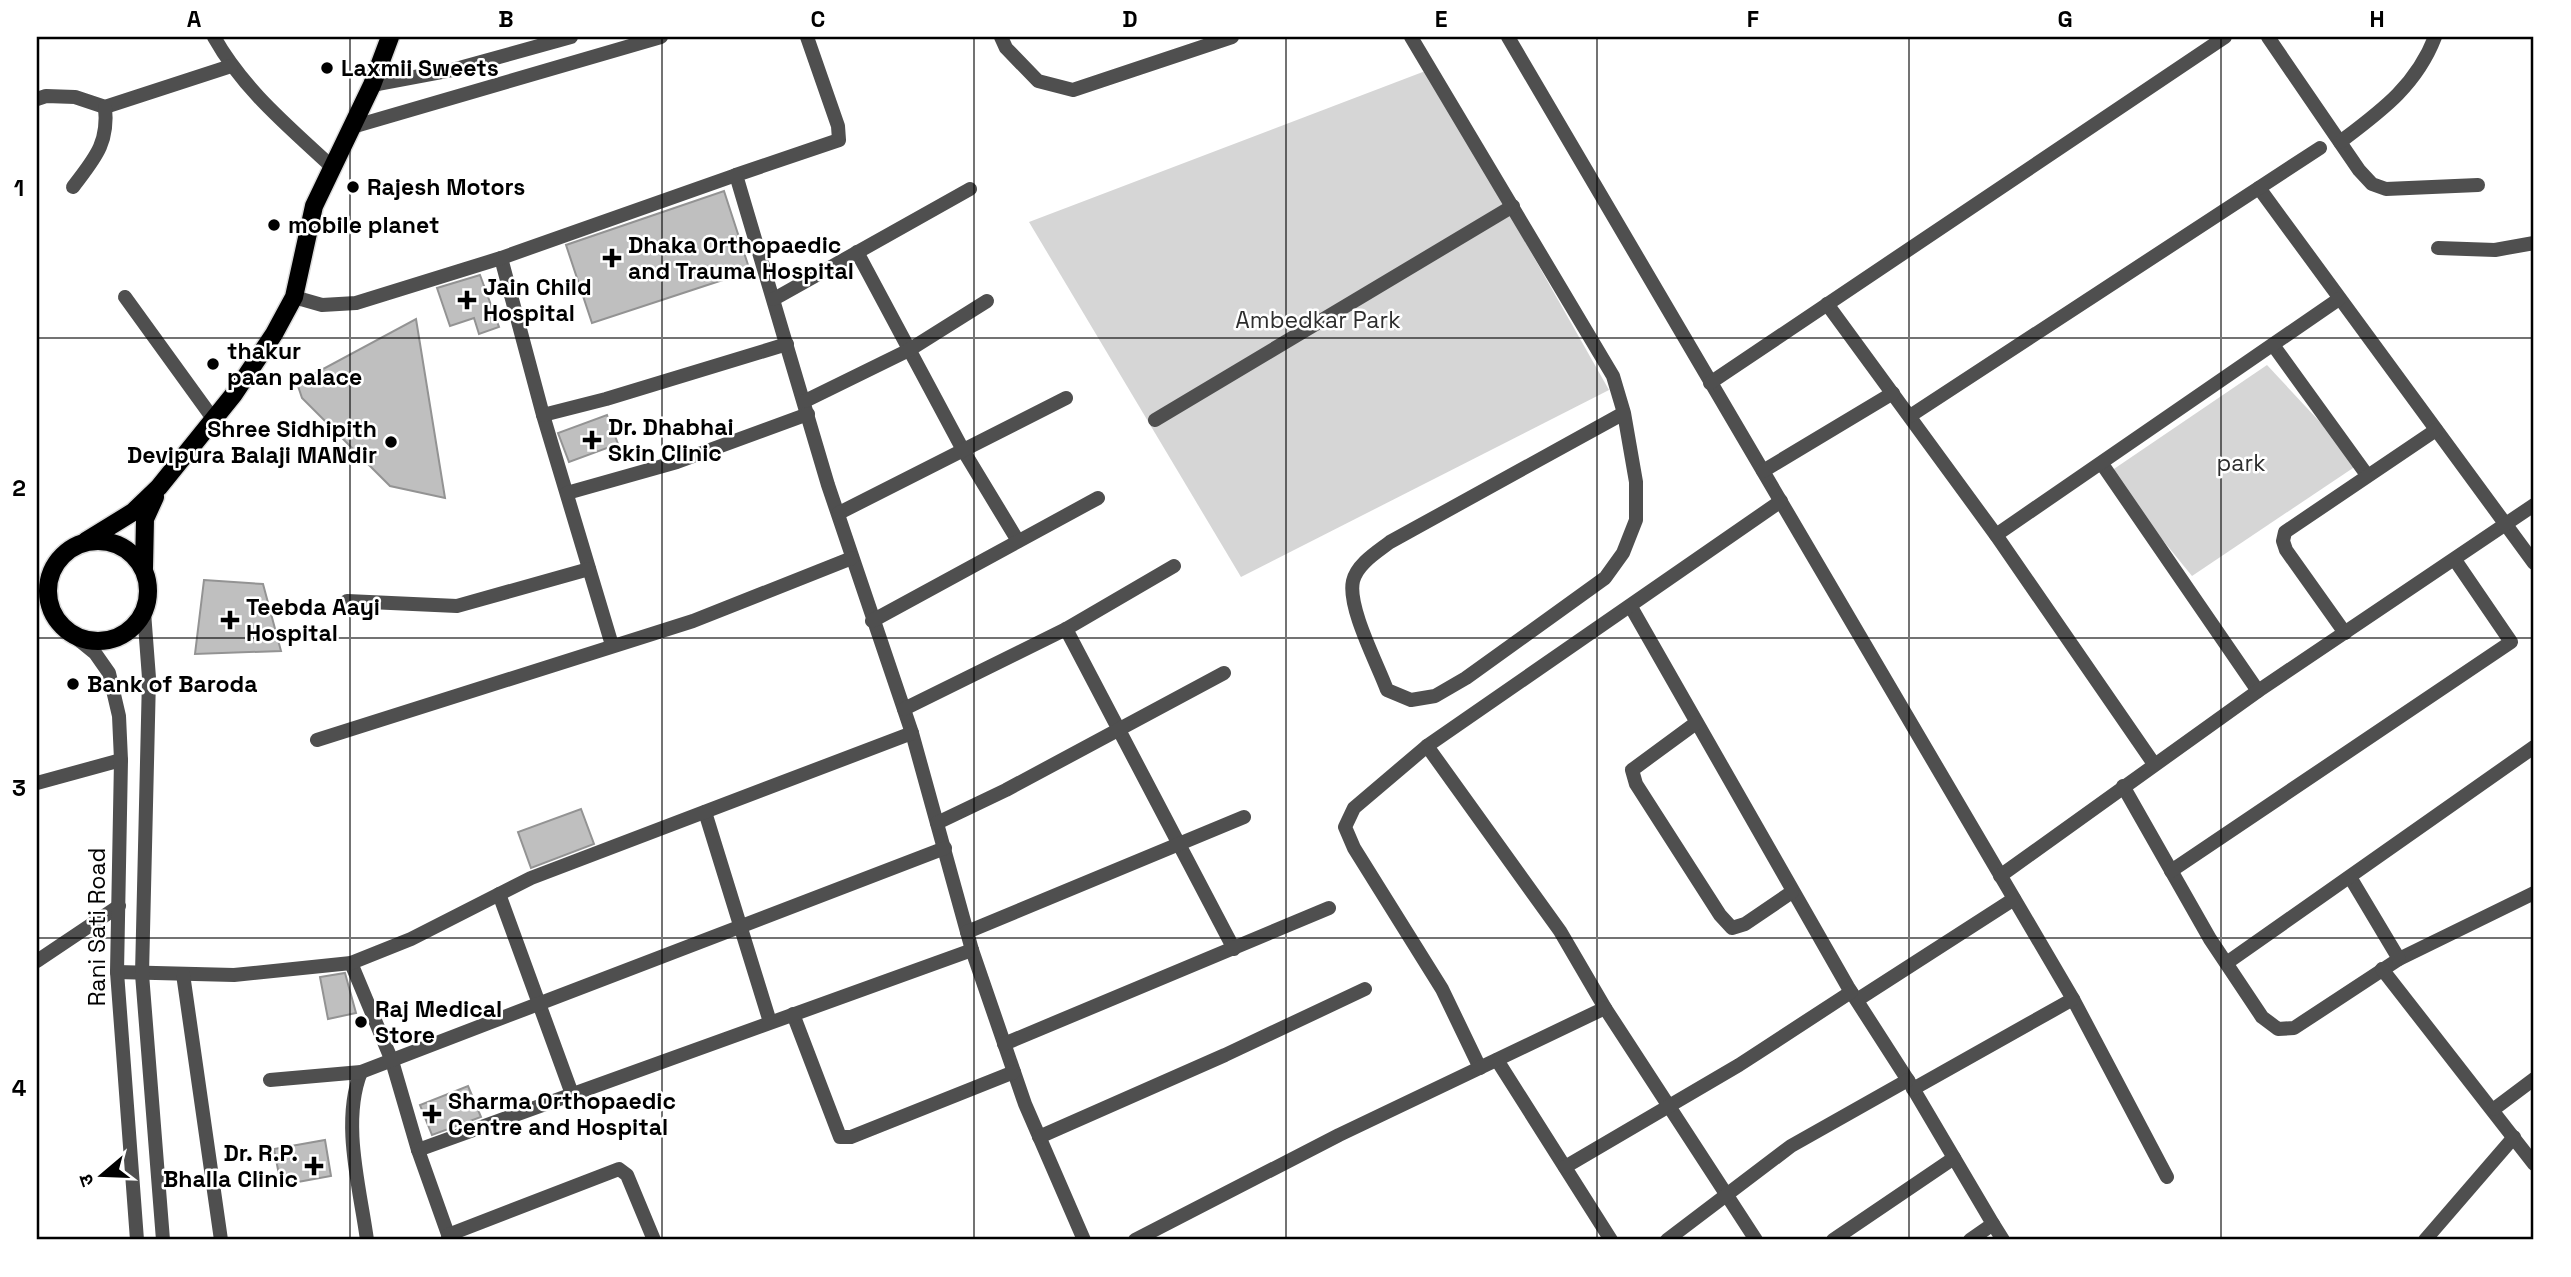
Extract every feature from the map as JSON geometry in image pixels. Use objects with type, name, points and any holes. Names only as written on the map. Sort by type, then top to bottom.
[{"type":"main road","points":[[37,565],[86,541],[133,513],[159,487],[214,420],[274,334],[294,297],[314,206],[372,85],[390,37]]},
{"type":"main road","points":[[66,551],[52,570],[48,592],[54,613],[68,631],[88,640],[111,640],[131,630],[144,612],[149,590],[144,568],[145,519],[159,487]]},
{"type":"main road","points":[[86,541],[109,541],[129,550],[144,568]]},
{"type":"main road","points":[[37,606],[54,613]]},
{"type":"street","points":[[214,37],[230,66],[331,166]]},
{"type":"street","points":[[372,85],[481,62],[571,37]]},
{"type":"street","points":[[352,127],[661,37]]},
{"type":"street","points":[[294,297],[322,305],[356,303],[500,258],[839,140],[838,126],[807,37]]},
{"type":"street","points":[[1001,37],[1006,48],[1038,81],[1073,90],[1232,37]]},
{"type":"street","points":[[1411,37],[1613,376],[1624,413],[1636,482],[1636,520],[1623,552],[1605,578],[1466,678],[1435,695],[1411,700],[1387,690],[1354,606],[1353,581],[1367,560],[1390,542],[1624,413]]},
{"type":"street","points":[[1508,37],[2073,999],[2167,1177]]},
{"type":"street","points":[[1710,383],[2225,37]]},
{"type":"street","points":[[2268,37],[2372,184],[2386,189],[2478,185]]},
{"type":"street","points":[[2340,142],[2390,105],[2412,82],[2435,37]]},
{"type":"street","points":[[37,99],[46,96],[75,97],[105,107],[230,66]]},
{"type":"street","points":[[74,187],[102,147],[107,124],[105,107]]},
{"type":"street","points":[[1910,416],[2320,148]]},
{"type":"street","points":[[736,175],[828,485],[912,733],[972,950],[1039,1138],[1084,1240]]},
{"type":"street","points":[[2259,188],[2534,564]]},
{"type":"street","points":[[774,299],[970,189]]},
{"type":"street","points":[[1155,420],[1513,206]]},
{"type":"street","points":[[2438,248],[2495,250],[2534,243]]},
{"type":"street","points":[[857,252],[963,450],[1018,541]]},
{"type":"street","points":[[500,258],[543,415],[612,645]]},
{"type":"street","points":[[125,297],[214,420]]},
{"type":"street","points":[[1996,535],[2339,299]]},
{"type":"street","points":[[567,493],[677,462],[806,407],[909,350],[987,301]]},
{"type":"street","points":[[1827,304],[1996,535],[2154,764]]},
{"type":"street","points":[[543,415],[606,399],[788,344]]},
{"type":"street","points":[[2273,345],[2367,475]]},
{"type":"street","points":[[1763,471],[1893,393]]},
{"type":"street","points":[[839,513],[1066,398]]},
{"type":"street","points":[[2345,633],[2283,541],[2285,532],[2436,429]]},
{"type":"street","points":[[2102,464],[2258,691]]},
{"type":"street","points":[[872,621],[1098,498]]},
{"type":"street","points":[[1480,1068],[1442,989],[1345,827],[1354,808],[1427,746],[1781,501]]},
{"type":"street","points":[[2000,876],[2258,691],[2507,526],[2534,505]]},
{"type":"street","points":[[317,740],[693,621],[852,558]]},
{"type":"street","points":[[2171,871],[2511,642],[2455,560]]},
{"type":"street","points":[[904,709],[1066,629],[1174,566]]},
{"type":"street","points":[[347,601],[457,606],[589,569]]},
{"type":"street","points":[[1631,607],[1792,892],[1911,1084],[2003,1240]]},
{"type":"street","points":[[144,612],[149,704],[142,974],[163,1240]]},
{"type":"street","points":[[1066,629],[1234,949]]},
{"type":"street","name":"Rani Sati Road","points":[[68,631],[95,653],[109,673],[119,716],[121,760],[117,972],[135,1240]]},
{"type":"street","points":[[937,823],[1120,730],[1224,673]]},
{"type":"street","points":[[1696,723],[1640,761],[1632,770],[1636,784],[1720,915],[1732,928],[1745,923],[1792,892]]},
{"type":"street","points":[[117,972],[234,975],[351,963],[411,939],[531,878],[912,733]]},
{"type":"street","points":[[1427,746],[1552,920],[1605,1008],[1756,1240]]},
{"type":"street","points":[[2228,962],[2534,747]]},
{"type":"street","points":[[37,783],[121,760]]},
{"type":"street","points":[[2123,786],[2210,939],[2228,962],[2262,1017],[2278,1029],[2294,1028],[2315,1017],[2399,959],[2534,893]]},
{"type":"street","points":[[705,813],[742,923],[771,1022]]},
{"type":"street","points":[[967,932],[1244,817]]},
{"type":"street","points":[[270,1080],[362,1072],[742,923],[944,848]]},
{"type":"street","points":[[2350,877],[2399,959]]},
{"type":"street","points":[[499,894],[572,1094]]},
{"type":"street","points":[[1565,1167],[2014,899]]},
{"type":"street","points":[[37,961],[119,906]]},
{"type":"street","points":[[1004,1044],[1329,908]]},
{"type":"street","points":[[418,1150],[972,950]]},
{"type":"street","points":[[351,963],[392,1061],[418,1150],[449,1238],[619,1169],[627,1175],[654,1240]]},
{"type":"street","points":[[2382,969],[2494,1109],[2534,1164]]},
{"type":"street","points":[[183,974],[221,1240]]},
{"type":"street","points":[[1039,1138],[1365,989]]},
{"type":"street","points":[[1667,1240],[1791,1146],[2073,999]]},
{"type":"street","points":[[1135,1240],[1339,1135],[1605,1008]]},
{"type":"street","points":[[793,1014],[840,1137],[851,1137],[1014,1072]]},
{"type":"street","points":[[1497,1060],[1611,1240]]},
{"type":"street","points":[[362,1072],[352,1095],[355,1154],[367,1240]]},
{"type":"street","points":[[2494,1109],[2534,1079]]},
{"type":"street","points":[[2425,1240],[2514,1137]]},
{"type":"street","points":[[1833,1240],[1954,1158]]},
{"type":"street","points":[[1970,1240],[1993,1224]]},
{"type":"green space","name":"Ambedkar Park","points":[[1428,70],[1609,390],[1241,577],[1029,222]]},
{"type":"green space","name":"park","points":[[2267,365],[2359,464],[2192,576],[2108,473]]},
{"type":"building","points":[[724,191],[750,271],[592,323],[566,245]]},
{"type":"building","points":[[480,275],[499,327],[479,334],[474,318],[450,326],[437,288]]},
{"type":"building","name":"Shree Sidhipith Devipura Balaji MANdir","points":[[416,319],[445,498],[390,486],[302,398],[297,383]]},
{"type":"building","points":[[607,415],[618,444],[569,462],[558,433]]},
{"type":"building","points":[[204,580],[263,584],[281,651],[195,654]]},
{"type":"building","points":[[581,809],[594,844],[531,868],[518,832]]},
{"type":"building","points":[[345,973],[356,1013],[328,1019],[320,977]]},
{"type":"building","points":[[468,1086],[481,1117],[432,1135],[420,1105]]},
{"type":"building","points":[[325,1140],[331,1176],[281,1185],[274,1149]]},
{"type":"place","name":"Laxmii Sweets","points":[[327,68]]},
{"type":"place","name":"Rajesh Motors","points":[[353,187]]},
{"type":"place","name":"mobile planet","points":[[274,225]]},
{"type":"place","name":"Dhaka Orthopaedic and Trauma Hospital","points":[[612,258]]},
{"type":"place","name":"Jain Child Hospital","points":[[467,300]]},
{"type":"place","name":"thakur paan palace","points":[[213,364]]},
{"type":"place","name":"Dr. Dhabhai Skin Clinic","points":[[592,440]]},
{"type":"place","name":"Shree Sidhipith Devipura Balaji MANdir","points":[[391,442]]},
{"type":"place","name":"Teebda Aayi Hospital","points":[[230,620]]},
{"type":"place","name":"Bank of Baroda","points":[[73,684]]},
{"type":"place","name":"Raj Medical Store","points":[[361,1022]]},
{"type":"place","name":"Sharma Orthopaedic Centre and Hospital","points":[[432,1114]]},
{"type":"place","name":"Dr. R.P. Bhalla Clinic","points":[[314,1166]]}]
